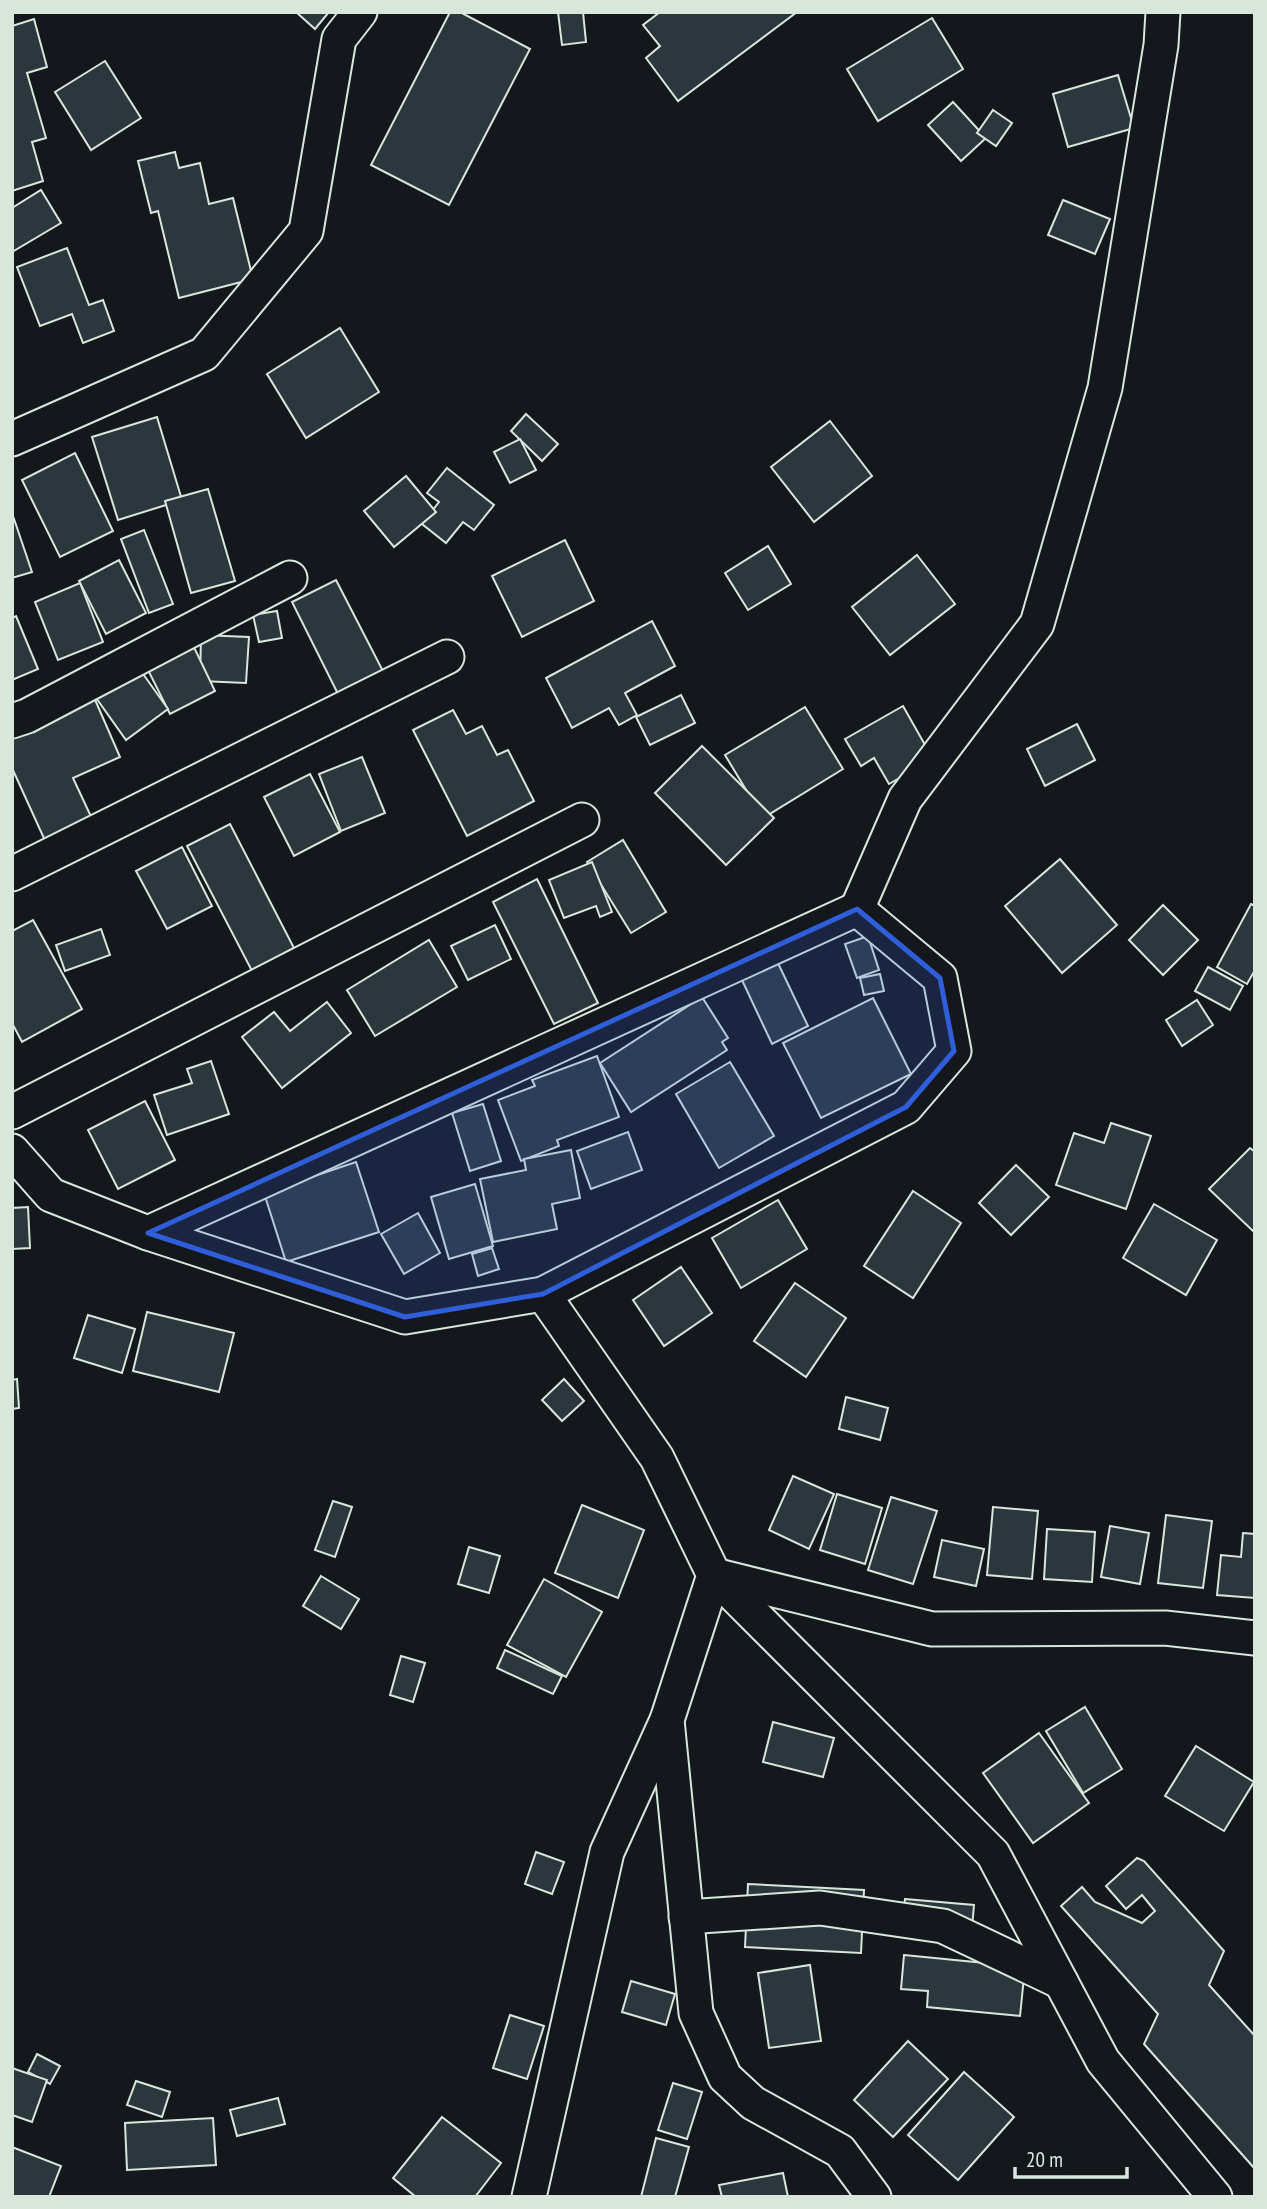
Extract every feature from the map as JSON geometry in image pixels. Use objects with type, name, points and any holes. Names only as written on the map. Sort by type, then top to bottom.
[{"type":"street","points":[[12,439],[204,354],[306,231],[339,39],[360,12]]},
{"type":"street","points":[[148,1233],[857,909],[905,799],[1037,624],[1105,388],[1161,45],[1163,12]]},
{"type":"street","points":[[12,721],[27,716],[290,578]]},
{"type":"street","points":[[12,874],[447,657]]},
{"type":"street","points":[[12,1112],[582,820]]},
{"type":"street","points":[[12,1151],[51,1195],[148,1233],[405,1317],[543,1294],[906,1107],[954,1051],[940,978],[857,909]]},
{"type":"street","points":[[543,1294],[657,1458],[714,1575],[993,1854],[1103,2061],[1215,2197]]},
{"type":"street","points":[[714,1575],[932,1629],[1165,1628],[1255,1638]]},
{"type":"street","points":[[529,2197],[607,1852],[667,1720],[714,1575]]},
{"type":"street","points":[[667,1720],[696,2013],[725,2077],[753,2103],[841,2151],[874,2197]]},
{"type":"street","points":[[686,1917],[820,1908],[943,1926],[1061,1982]]},
{"type":"highlighted area","points":[[857,909],[940,978],[954,1051],[906,1107],[543,1294],[405,1317],[148,1233]]},
{"type":"building","points":[[296,12],[329,12],[315,29]]},
{"type":"building","points":[[450,12],[460,12],[530,49],[449,205],[371,165]]},
{"type":"building","points":[[558,12],[583,12],[586,42],[562,45]]},
{"type":"building","points":[[660,12],[797,12],[678,101],[646,58],[660,46],[643,25]]},
{"type":"building","points":[[932,18],[963,69],[878,121],[847,69]]},
{"type":"building","points":[[34,19],[47,67],[27,73],[46,138],[32,142],[43,181],[12,191],[12,26]]},
{"type":"building","points":[[105,61],[141,118],[91,150],[55,92]]},
{"type":"building","points":[[1118,75],[1134,128],[1068,147],[1053,94]]},
{"type":"building","points":[[953,102],[986,138],[961,161],[928,125]]},
{"type":"building","points":[[993,110],[1012,123],[996,146],[977,133]]},
{"type":"building","points":[[175,152],[179,168],[200,163],[209,204],[233,198],[253,279],[179,298],[158,211],[151,213],[138,161]]},
{"type":"building","points":[[41,190],[61,223],[12,252],[12,208]]},
{"type":"building","points":[[1063,200],[1110,219],[1095,254],[1048,235]]},
{"type":"building","points":[[67,248],[89,305],[103,300],[114,331],[83,343],[72,314],[40,326],[17,267]]},
{"type":"building","points":[[340,328],[379,392],[306,438],[267,374]]},
{"type":"building","points":[[526,414],[558,444],[542,461],[511,431]]},
{"type":"building","points":[[157,417],[182,500],[118,520],[92,437]]},
{"type":"building","points":[[830,421],[872,476],[814,522],[771,467]]},
{"type":"building","points":[[520,439],[536,470],[510,483],[494,452]]},
{"type":"building","points":[[75,453],[113,531],[60,557],[22,480]]},
{"type":"building","points":[[447,468],[494,505],[474,530],[463,522],[446,543],[422,524],[439,502],[427,493]]},
{"type":"building","points":[[406,476],[436,512],[394,547],[364,511]]},
{"type":"building","points":[[208,489],[235,581],[191,593],[165,501]]},
{"type":"building","points":[[12,513],[32,572],[12,578]]},
{"type":"building","points":[[144,530],[173,604],[149,613],[121,539]]},
{"type":"building","points":[[565,540],[594,601],[522,637],[492,576]]},
{"type":"building","points":[[768,546],[791,584],[748,610],[725,573]]},
{"type":"building","points":[[917,555],[955,604],[890,655],[852,607]]},
{"type":"building","points":[[119,560],[146,613],[106,634],[79,581]]},
{"type":"building","points":[[336,580],[385,675],[340,698],[292,602]]},
{"type":"building","points":[[80,583],[103,642],[58,660],[35,602]]},
{"type":"building","points":[[277,611],[282,638],[259,642],[253,615]]},
{"type":"building","points":[[16,616],[38,669],[12,680],[12,618]]},
{"type":"building","points":[[652,621],[675,666],[625,693],[637,715],[619,725],[609,708],[572,728],[546,678]]},
{"type":"building","points":[[201,635],[249,637],[246,683],[200,681]]},
{"type":"building","points":[[190,639],[215,691],[170,714],[144,662]]},
{"type":"building","points":[[136,664],[168,709],[126,740],[94,695]]},
{"type":"building","points":[[93,695],[120,757],[73,778],[94,823],[47,845],[12,768],[12,732]]},
{"type":"building","points":[[681,695],[695,723],[650,745],[636,717]]},
{"type":"building","points":[[903,706],[933,759],[889,784],[874,758],[861,766],[845,739]]},
{"type":"building","points":[[805,707],[843,769],[763,818],[725,755]]},
{"type":"building","points":[[453,710],[466,734],[482,726],[497,755],[508,750],[534,801],[467,836],[413,730]]},
{"type":"building","points":[[1077,724],[1095,760],[1045,786],[1027,749]]},
{"type":"building","points":[[702,746],[774,818],[726,865],[655,793]]},
{"type":"building","points":[[362,757],[385,813],[341,831],[319,774]]},
{"type":"building","points":[[310,774],[340,832],[294,856],[264,797]]},
{"type":"building","points":[[230,824],[294,948],[252,971],[187,846]]},
{"type":"building","points":[[623,840],[666,912],[631,933],[587,862]]},
{"type":"building","points":[[182,847],[212,906],[167,929],[136,871]]},
{"type":"building","points":[[1060,859],[1117,925],[1062,973],[1005,906]]},
{"type":"building","points":[[592,862],[612,912],[600,917],[596,906],[564,918],[549,880]]},
{"type":"building","points":[[537,879],[598,1003],[554,1024],[493,902]]},
{"type":"building","points":[[1251,904],[1255,906],[1255,970],[1247,984],[1217,967]]},
{"type":"building","points":[[1163,905],[1198,940],[1163,975],[1129,940]]},
{"type":"building","points":[[33,920],[82,1009],[22,1042],[12,1023],[12,931]]},
{"type":"building","points":[[495,925],[511,959],[468,980],[451,946]]},
{"type":"building","points":[[101,929],[110,955],[65,971],[56,945]]},
{"type":"building","points":[[868,936],[879,970],[857,978],[845,944]]},
{"type":"building","points":[[429,940],[457,987],[375,1036],[347,990]]},
{"type":"building","points":[[777,961],[808,1026],[772,1044],[741,978]]},
{"type":"building","points":[[1208,967],[1243,986],[1230,1010],[1195,991]]},
{"type":"building","points":[[880,974],[884,991],[864,995],[860,978]]},
{"type":"building","points":[[702,997],[728,1038],[722,1042],[727,1050],[631,1112],[600,1063]]},
{"type":"building","points":[[873,998],[911,1074],[821,1118],[783,1043]]},
{"type":"building","points":[[1197,1000],[1213,1025],[1182,1046],[1166,1020]]},
{"type":"building","points":[[327,1002],[351,1033],[282,1088],[242,1037],[274,1012],[290,1031]]},
{"type":"building","points":[[597,1056],[619,1117],[557,1140],[559,1146],[521,1161],[498,1100],[535,1086],[532,1080]]},
{"type":"building","points":[[211,1061],[229,1114],[167,1135],[154,1095],[192,1083],[187,1069]]},
{"type":"building","points":[[730,1062],[774,1136],[719,1168],[676,1094]]},
{"type":"building","points":[[145,1101],[175,1160],[118,1189],[88,1130]]},
{"type":"building","points":[[483,1104],[501,1161],[470,1171],[452,1113]]},
{"type":"building","points":[[1111,1123],[1151,1136],[1126,1209],[1056,1185],[1074,1133],[1104,1143]]},
{"type":"building","points":[[628,1132],[642,1170],[591,1189],[577,1151]]},
{"type":"building","points":[[1250,1148],[1255,1152],[1255,1233],[1209,1189]]},
{"type":"building","points":[[571,1150],[580,1198],[552,1204],[557,1229],[493,1242],[480,1179],[526,1170],[524,1159]]},
{"type":"building","points":[[356,1162],[379,1232],[286,1262],[264,1193]]},
{"type":"building","points":[[1016,1165],[1049,1197],[1011,1235],[979,1203]]},
{"type":"building","points":[[475,1184],[493,1246],[449,1259],[431,1197]]},
{"type":"building","points":[[913,1191],[961,1223],[913,1298],[864,1266]]},
{"type":"building","points":[[778,1200],[807,1249],[741,1288],[712,1238]]},
{"type":"building","points":[[1154,1204],[1217,1240],[1186,1295],[1123,1258]]},
{"type":"building","points":[[28,1207],[30,1248],[12,1249],[12,1208]]},
{"type":"building","points":[[418,1213],[440,1253],[404,1274],[381,1234]]},
{"type":"building","points":[[492,1248],[499,1269],[478,1276],[472,1254]]},
{"type":"building","points":[[681,1267],[712,1313],[664,1346],[633,1300]]},
{"type":"building","points":[[795,1283],[846,1318],[806,1377],[754,1341]]},
{"type":"building","points":[[147,1312],[234,1333],[219,1392],[133,1371]]},
{"type":"building","points":[[88,1315],[135,1329],[122,1373],[74,1358]]},
{"type":"building","points":[[17,1379],[19,1408],[12,1409],[12,1380]]},
{"type":"building","points":[[564,1379],[584,1401],[562,1421],[542,1400]]},
{"type":"building","points":[[846,1397],[888,1408],[880,1440],[839,1429]]},
{"type":"building","points":[[793,1476],[834,1494],[809,1549],[769,1530]]},
{"type":"building","points":[[837,1494],[882,1508],[865,1564],[820,1550]]},
{"type":"building","points":[[891,1497],[937,1511],[913,1584],[868,1570]]},
{"type":"building","points":[[333,1501],[352,1507],[335,1557],[315,1550]]},
{"type":"building","points":[[582,1505],[644,1530],[618,1598],[555,1573]]},
{"type":"building","points":[[993,1507],[1038,1511],[1032,1579],[987,1575]]},
{"type":"building","points":[[1166,1515],[1212,1521],[1203,1588],[1158,1583]]},
{"type":"building","points":[[1110,1526],[1149,1533],[1140,1584],[1101,1577]]},
{"type":"building","points":[[1047,1529],[1095,1532],[1092,1582],[1044,1579]]},
{"type":"building","points":[[1243,1533],[1255,1534],[1255,1598],[1217,1595],[1221,1555],[1241,1557]]},
{"type":"building","points":[[942,1540],[984,1549],[976,1586],[934,1577]]},
{"type":"building","points":[[469,1547],[500,1556],[489,1593],[458,1584]]},
{"type":"building","points":[[321,1576],[359,1599],[341,1629],[303,1606]]},
{"type":"building","points":[[544,1579],[602,1612],[566,1677],[507,1645]]},
{"type":"building","points":[[505,1650],[562,1676],[553,1694],[497,1668]]},
{"type":"building","points":[[401,1656],[425,1663],[413,1702],[390,1695]]},
{"type":"building","points":[[1085,1707],[1122,1769],[1083,1793],[1046,1731]]},
{"type":"building","points":[[773,1722],[834,1738],[823,1777],[763,1762]]},
{"type":"building","points":[[1039,1733],[1089,1803],[1033,1843],[983,1773]]},
{"type":"building","points":[[1196,1746],[1254,1782],[1224,1831],[1165,1796]]},
{"type":"building","points":[[536,1852],[564,1862],[552,1894],[525,1884]]},
{"type":"building","points":[[1137,1858],[1144,1861],[1224,1951],[1209,1985],[1255,2036],[1255,2169],[1144,2044],[1158,2014],[1061,1906],[1082,1887],[1095,1902],[1142,1923],[1155,1911],[1142,1895],[1126,1909],[1106,1886]]},
{"type":"building","points":[[748,1884],[864,1890],[861,1953],[745,1947]]},
{"type":"building","points":[[905,1899],[974,1905],[971,1940],[902,1935]]},
{"type":"building","points":[[904,1955],[1025,1967],[1020,2016],[927,2007],[928,1991],[901,1989]]},
{"type":"building","points":[[810,1965],[821,2041],[769,2048],[758,1973]]},
{"type":"building","points":[[631,1981],[675,1994],[666,2025],[622,2012]]},
{"type":"building","points":[[510,2015],[544,2026],[527,2079],[493,2068]]},
{"type":"building","points":[[908,2041],[948,2079],[893,2137],[854,2100]]},
{"type":"building","points":[[37,2054],[60,2066],[50,2084],[28,2072]]},
{"type":"building","points":[[12,2068],[47,2080],[32,2122],[12,2115]]},
{"type":"building","points":[[964,2072],[1014,2117],[958,2180],[908,2135]]},
{"type":"building","points":[[136,2081],[170,2092],[162,2117],[127,2105]]},
{"type":"building","points":[[673,2083],[702,2092],[687,2139],[658,2130]]},
{"type":"building","points":[[278,2098],[285,2124],[237,2136],[230,2110]]},
{"type":"building","points":[[442,2117],[501,2163],[475,2197],[416,2197],[393,2178]]},
{"type":"building","points":[[213,2118],[216,2165],[127,2170],[125,2123]]},
{"type":"building","points":[[656,2138],[689,2147],[675,2197],[641,2197]]},
{"type":"building","points":[[12,2147],[61,2166],[49,2197],[12,2197]]},
{"type":"building","points":[[783,2173],[788,2197],[722,2197],[719,2185]]}]
